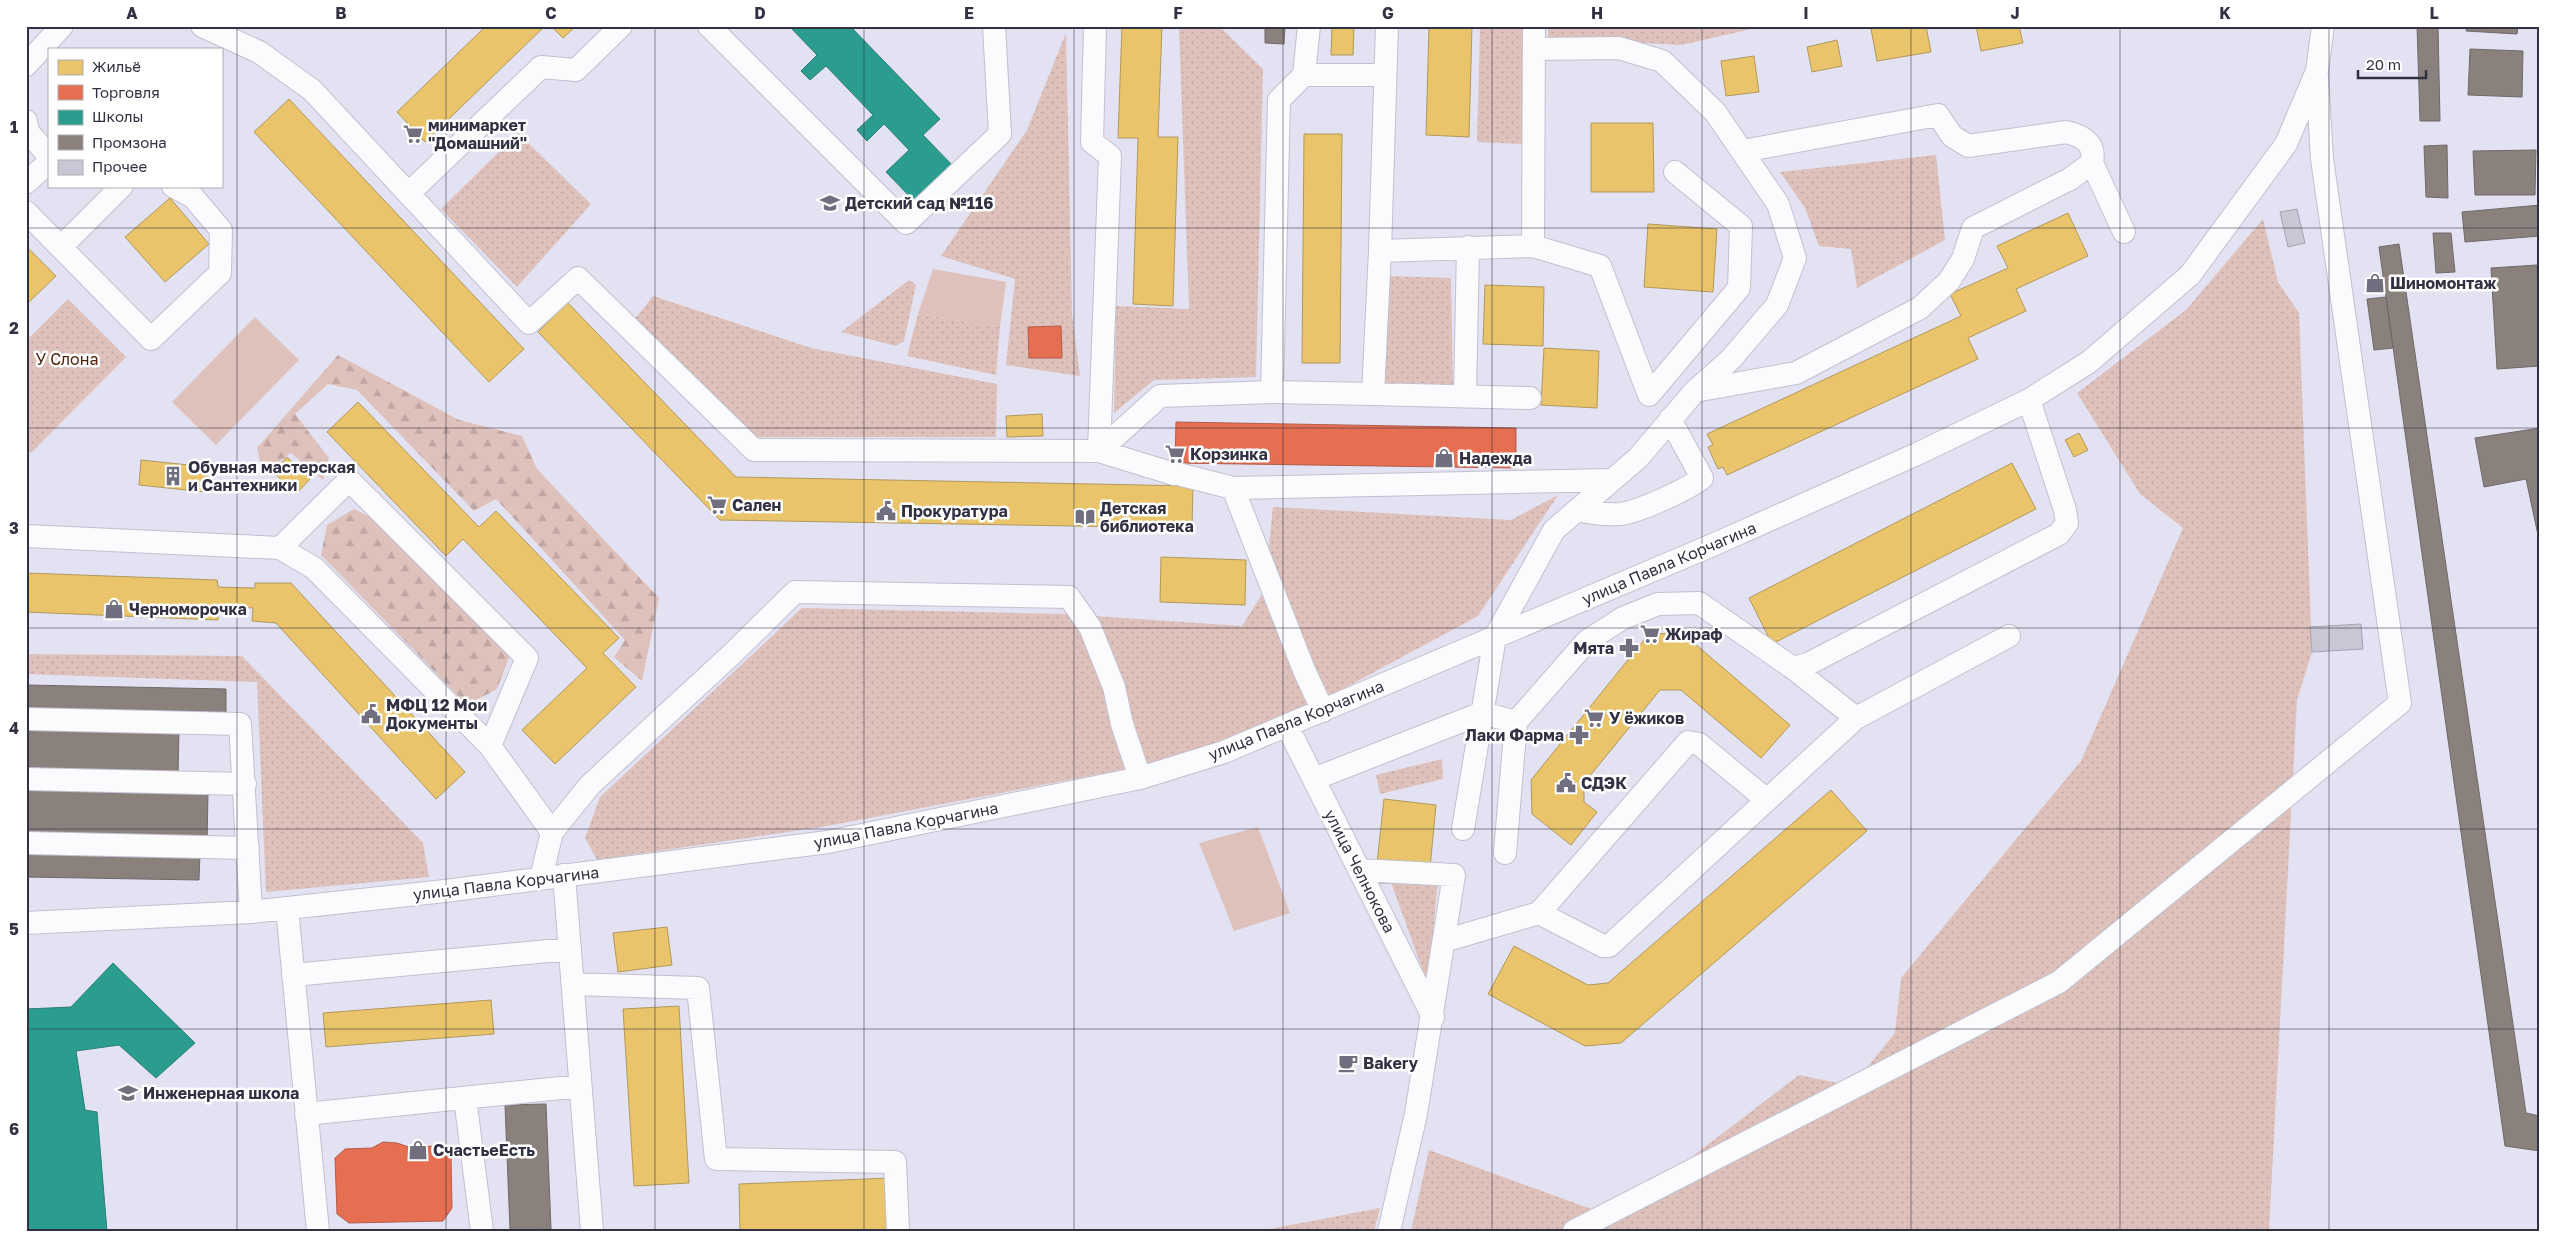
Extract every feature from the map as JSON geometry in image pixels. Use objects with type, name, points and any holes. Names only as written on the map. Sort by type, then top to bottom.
[{"type":"street","points":[[26,65],[62,26]]},
{"type":"street","points":[[202,26],[258,52],[312,90],[530,323],[578,278],[754,450],[1099,451],[1178,475],[1233,488],[1612,480]]},
{"type":"street","points":[[409,193],[541,67],[576,70],[621,26]]},
{"type":"street","points":[[709,26],[906,223],[1000,134],[994,26]]},
{"type":"street","points":[[1095,26],[1092,142],[1110,156],[1099,451]]},
{"type":"street","points":[[1272,392],[1279,100],[1304,75],[1309,26]]},
{"type":"street","points":[[1373,394],[1380,251],[1387,26]]},
{"type":"street","points":[[1533,246],[1534,26]]},
{"type":"street","name":"улица Павла Корчагина","points":[[26,923],[251,912],[445,892],[828,842],[1140,778],[1224,752],[1733,537],[1917,454],[2029,400],[2088,362],[2190,276],[2286,144],[2316,72],[2323,26]]},
{"type":"street","points":[[1463,829],[1495,637],[1554,530],[1638,458],[1695,391],[1731,359],[1777,305],[1795,258],[1778,204],[1714,112],[1662,61],[1619,48],[1535,49]]},
{"type":"street","points":[[1574,1231],[2060,982],[2400,703],[2322,159],[2316,72]]},
{"type":"street","points":[[1304,75],[1385,76]]},
{"type":"street","points":[[1742,151],[1938,115],[1952,136],[1968,146],[2066,132],[2079,135],[2090,144],[2092,163],[2124,232]]},
{"type":"street","points":[[26,121],[28,132],[48,155]]},
{"type":"street","points":[[26,183],[48,163]]},
{"type":"street","points":[[1695,391],[1796,373],[1920,308],[1949,281],[1963,259],[1973,228],[2070,179],[2092,163]]},
{"type":"street","points":[[1380,251],[1533,246],[1600,266],[1649,395],[1739,288],[1741,226],[1675,172]]},
{"type":"street","points":[[62,246],[120,188]]},
{"type":"street","points":[[26,212],[62,246],[151,339],[220,273],[221,230],[192,197],[177,188]]},
{"type":"street","points":[[1465,397],[1468,247]]},
{"type":"street","points":[[1099,451],[1160,396],[1272,392],[1530,398]]},
{"type":"street","points":[[1793,668],[1808,664],[2059,534],[2067,523],[2066,510],[2029,400]]},
{"type":"street","points":[[1578,510],[1592,513],[1622,514],[1662,499],[1702,478],[1670,419]]},
{"type":"street","points":[[280,548],[349,480],[527,658],[490,746]]},
{"type":"street","points":[[1233,488],[1304,670],[1323,711]]},
{"type":"street","points":[[26,536],[280,548],[314,568],[490,746],[552,832]]},
{"type":"street","points":[[541,878],[552,832],[590,786],[733,653],[795,592],[1069,596],[1090,627],[1114,687],[1122,724],[1140,778]]},
{"type":"street","points":[[1505,853],[1516,722],[1587,641],[1623,618],[1658,604],[1699,604],[1793,668],[1856,718]]},
{"type":"street","points":[[1539,913],[1603,946],[1609,946],[1856,718],[2009,636]]},
{"type":"street","points":[[1314,779],[1482,713],[1516,722]]},
{"type":"street","points":[[26,719],[240,724],[251,912]]},
{"type":"street","name":"улица Челнокова","points":[[1287,726],[1433,1017]]},
{"type":"street","points":[[1444,941],[1539,913],[1688,742],[1699,744],[1767,800]]},
{"type":"street","points":[[26,779],[245,784]]},
{"type":"street","points":[[26,843],[248,848]]},
{"type":"street","points":[[1360,870],[1454,875],[1433,1017],[1416,1114],[1389,1231]]},
{"type":"street","points":[[564,875],[592,1231]]},
{"type":"street","points":[[287,908],[318,1231]]},
{"type":"street","points":[[293,975],[570,949]]},
{"type":"street","points":[[573,984],[698,988],[716,1159],[895,1162],[898,1231]]},
{"type":"street","points":[[306,1114],[580,1086]]},
{"type":"street","points":[[465,1098],[482,1231]]},
{"type":"green space","points":[[1179,26],[1219,26],[1263,69],[1256,377],[1154,380],[1114,413],[1116,306],[1189,309]]},
{"type":"green space","points":[[1480,26],[1522,26],[1522,144],[1477,142]]},
{"type":"green space","points":[[1548,26],[1765,26],[1681,45],[1548,38]]},
{"type":"green space","points":[[1066,33],[1072,314],[1080,376],[1006,365],[1015,279],[941,256],[1027,130]]},
{"type":"green space","points":[[518,133],[591,204],[517,287],[441,209]]},
{"type":"green space","points":[[1936,155],[1945,240],[1857,288],[1851,249],[1819,246],[1805,208],[1780,172]]},
{"type":"green space","points":[[2263,219],[2278,282],[2299,313],[2312,652],[2297,700],[2269,1231],[1411,1231],[1429,1150],[1613,1217],[1799,1075],[1852,1086],[1895,1033],[1901,978],[2081,761],[2183,528],[2140,494],[2077,393],[2186,310]]},
{"type":"green space","points":[[933,269],[1006,282],[1000,327],[918,314]]},
{"type":"green space","points":[[1386,276],[1451,278],[1453,387],[1380,385]]},
{"type":"green space","points":[[909,280],[916,285],[904,341],[896,346],[841,332]]},
{"type":"green space","points":[[653,296],[811,348],[997,384],[996,437],[757,437],[634,320]]},
{"type":"green space","name":"У Слона","points":[[68,299],[126,357],[31,453],[26,449],[26,341]]},
{"type":"green space","points":[[918,314],[1000,327],[996,375],[907,356]]},
{"type":"green space","points":[[255,317],[299,360],[216,445],[172,402]]},
{"type":"green space","points":[[338,355],[459,420],[522,436],[537,469],[659,598],[642,681],[614,657],[625,640],[496,499],[474,511],[357,390],[328,384],[295,414],[329,458],[323,480],[291,453],[263,474],[257,448]]},
{"type":"green space","points":[[1558,495],[1478,616],[1302,711],[1163,762],[822,827],[597,860],[585,838],[600,797],[802,608],[1065,614],[1242,626],[1264,591],[1273,507],[1511,520]]},
{"type":"green space","points":[[354,509],[383,523],[511,653],[497,689],[467,705],[321,555],[327,525]]},
{"type":"green space","points":[[26,654],[242,656],[423,843],[429,877],[266,892],[257,682],[26,674]]},
{"type":"green space","points":[[1442,759],[1443,779],[1380,794],[1376,775]]},
{"type":"green space","points":[[1258,827],[1290,913],[1234,931],[1199,843]]},
{"type":"green space","points":[[1389,877],[1438,880],[1428,985]]},
{"type":"green space","points":[[1380,1208],[1374,1231],[1259,1231]]},
{"type":"building: Жильё","points":[[486,26],[545,26],[425,142],[397,112]]},
{"type":"building: Жильё","points":[[551,26],[576,26],[563,38]]},
{"type":"building: Жильё","points":[[1122,26],[1162,26],[1158,137],[1178,137],[1173,306],[1133,304],[1138,138],[1118,138]]},
{"type":"building: Жильё","points":[[1332,26],[1354,26],[1353,55],[1331,55]]},
{"type":"building: Жильё","points":[[1429,26],[1472,26],[1469,137],[1426,135]]},
{"type":"building: Жильё","points":[[1885,26],[1926,26],[1931,52],[1877,61],[1871,29]]},
{"type":"building: Жильё","points":[[1976,26],[2019,26],[2023,43],[1981,51]]},
{"type":"building: Жильё","points":[[1837,40],[1842,66],[1812,72],[1807,47]]},
{"type":"building: Жильё","points":[[1754,56],[1759,92],[1726,96],[1721,61]]},
{"type":"building: Жильё","points":[[289,99],[524,349],[489,382],[254,132]]},
{"type":"building: Жильё","points":[[1591,123],[1653,123],[1654,192],[1591,192]]},
{"type":"building: Жильё","points":[[1304,134],[1342,134],[1340,363],[1302,363]]},
{"type":"building: Жильё","points":[[170,198],[209,244],[165,282],[125,237]]},
{"type":"building: Жильё","points":[[2068,213],[2088,256],[2016,289],[2026,311],[1968,338],[1978,359],[1727,475],[1723,467],[1718,469],[1708,447],[1713,445],[1707,434],[1961,316],[1950,294],[2008,268],[1997,246]]},
{"type":"building: Жильё","points":[[1648,224],[1717,229],[1713,292],[1644,287]]},
{"type":"building: Жильё","points":[[26,246],[56,276],[26,305]]},
{"type":"building: Жильё","points":[[1485,285],[1544,287],[1543,346],[1483,344]]},
{"type":"building: Жильё","points":[[567,302],[736,477],[1193,486],[1192,528],[720,520],[538,332]]},
{"type":"building: Жильё","points":[[1544,348],[1599,351],[1597,408],[1541,405]]},
{"type":"building: Жильё","points":[[358,402],[479,527],[496,511],[619,638],[603,653],[636,687],[555,764],[522,730],[587,668],[463,539],[446,556],[327,432]]},
{"type":"building: Жильё","points":[[1042,414],[1043,436],[1007,437],[1006,416]]},
{"type":"building: Жильё","points":[[2079,433],[2088,450],[2074,457],[2065,440]]},
{"type":"building: Жильё","points":[[287,457],[310,479],[296,494],[273,472]]},
{"type":"building: Жильё","name":"Обувная мастерская и Сантехники","points":[[141,460],[208,467],[205,492],[139,485]]},
{"type":"building: Жильё","points":[[2012,463],[2036,509],[1772,644],[1749,598]]},
{"type":"building: Жильё","points":[[1161,557],[1246,560],[1245,605],[1160,602]]},
{"type":"building: Жильё","points":[[26,573],[217,580],[218,587],[255,588],[255,583],[291,583],[465,772],[436,799],[276,623],[252,621],[253,608],[218,606],[218,620],[26,612]]},
{"type":"building: Жильё","points":[[1681,632],[1790,725],[1761,758],[1681,690],[1660,690],[1584,783],[1584,802],[1597,812],[1571,845],[1532,814],[1531,780],[1648,635]]},
{"type":"building: Жильё","points":[[1831,790],[1867,831],[1621,1043],[1585,1046],[1488,994],[1514,946],[1588,985],[1608,983]]},
{"type":"building: Жильё","points":[[1384,799],[1436,805],[1430,868],[1377,863]]},
{"type":"building: Жильё","points":[[667,927],[672,965],[618,972],[613,933]]},
{"type":"building: Жильё","points":[[491,1000],[494,1034],[326,1047],[323,1013]]},
{"type":"building: Жильё","points":[[679,1006],[689,1183],[634,1186],[623,1009]]},
{"type":"building: Жильё","points":[[892,1178],[894,1231],[740,1231],[739,1184]]},
{"type":"building: Торговля","points":[[1061,326],[1062,358],[1029,358],[1028,327]]},
{"type":"building: Торговля","points":[[1176,422],[1516,428],[1516,468],[1175,463]]},
{"type":"building: Торговля","points":[[383,1142],[397,1143],[409,1147],[438,1146],[447,1150],[451,1158],[452,1208],[443,1221],[349,1223],[337,1214],[335,1158],[345,1149],[372,1148]]},
{"type":"building: Школы","points":[[789,26],[850,26],[940,119],[923,135],[954,167],[917,204],[886,172],[909,150],[884,124],[867,141],[857,130],[873,115],[826,66],[810,80],[801,71],[817,55]]},
{"type":"building: Школы","points":[[113,963],[195,1043],[156,1078],[119,1045],[76,1051],[85,1110],[97,1112],[107,1231],[26,1231],[26,1009],[71,1007]]},
{"type":"building: Промзона","points":[[1265,26],[1285,26],[1284,44],[1265,43]]},
{"type":"building: Промзона","points":[[2417,26],[2438,26],[2440,121],[2420,121]]},
{"type":"building: Промзона","points":[[2467,26],[2518,26],[2517,34],[2466,31]]},
{"type":"building: Промзона","points":[[2470,49],[2523,51],[2522,97],[2468,95]]},
{"type":"building: Промзона","points":[[2447,145],[2448,198],[2426,197],[2424,146]]},
{"type":"building: Промзона","points":[[2536,150],[2535,195],[2475,195],[2473,151]]},
{"type":"building: Промзона","points":[[2540,205],[2540,236],[2465,242],[2462,212]]},
{"type":"building: Промзона","points":[[2433,233],[2451,233],[2455,272],[2436,273]]},
{"type":"building: Промзона","points":[[2399,244],[2526,1113],[2540,1116],[2540,1151],[2505,1146],[2379,247]]},
{"type":"building: Промзона","points":[[2537,265],[2540,366],[2497,369],[2491,268]]},
{"type":"building: Промзона","points":[[2386,297],[2393,348],[2374,350],[2367,299]]},
{"type":"building: Промзона","points":[[2540,428],[2540,535],[2538,535],[2526,479],[2484,487],[2475,438]]},
{"type":"building: Промзона","points":[[26,685],[226,689],[226,712],[26,708]]},
{"type":"building: Промзона","points":[[26,727],[179,730],[178,775],[26,771]]},
{"type":"building: Промзона","points":[[26,786],[208,792],[207,843],[26,837]]},
{"type":"building: Промзона","points":[[26,850],[200,853],[199,880],[26,877]]},
{"type":"building: Промзона","points":[[546,1104],[551,1229],[510,1230],[505,1105]]},
{"type":"building: Прочее","points":[[2297,209],[2305,243],[2288,247],[2280,212]]},
{"type":"building: Прочее","points":[[2361,624],[2363,649],[2312,652],[2310,627]]},
{"type":"place","name":"минимаркет \"Домашний\"","points":[[413,134]]},
{"type":"place","name":"Детский сад №116","points":[[830,203]]},
{"type":"place","name":"Шиномонтаж","points":[[2375,283]]},
{"type":"place","name":"Корзинка","points":[[1175,454]]},
{"type":"place","name":"Надежда","points":[[1444,458]]},
{"type":"place","name":"Обувная мастерская и Сантехники","points":[[173,476]]},
{"type":"place","name":"Сален","points":[[717,505]]},
{"type":"place","name":"Прокуратура","points":[[886,511]]},
{"type":"place","name":"Детская библиотека","points":[[1085,517]]},
{"type":"place","name":"Черноморочка","points":[[114,609]]},
{"type":"place","name":"Жираф","points":[[1650,634]]},
{"type":"place","name":"Мята","points":[[1629,648]]},
{"type":"place","name":"МФЦ 12 Мои Документы","points":[[371,714]]},
{"type":"place","name":"У ёжиков","points":[[1594,718]]},
{"type":"place","name":"Лаки Фарма","points":[[1579,735]]},
{"type":"place","name":"СДЭК","points":[[1566,783]]},
{"type":"place","name":"Bakery","points":[[1348,1063]]},
{"type":"place","name":"Инженерная школа","points":[[128,1093]]},
{"type":"place","name":"СчастьеЕсть","points":[[418,1150]]}]
